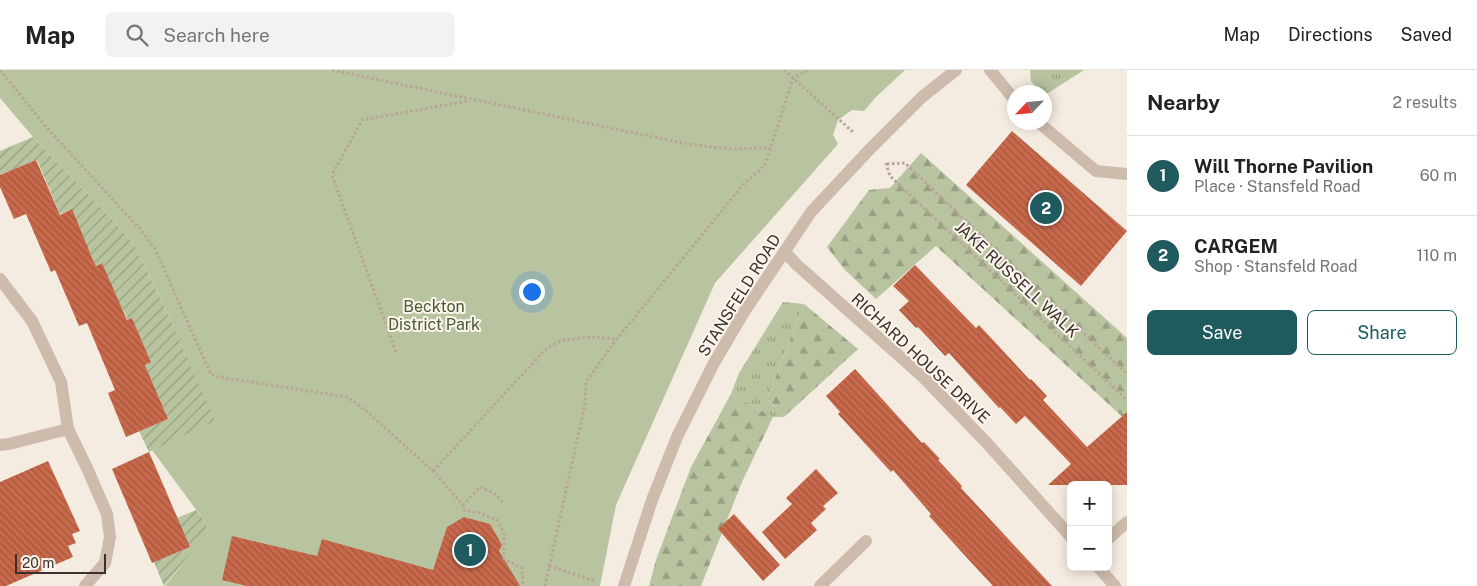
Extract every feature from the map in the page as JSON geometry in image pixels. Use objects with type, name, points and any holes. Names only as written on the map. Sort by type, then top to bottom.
[{"type":"street","name":"STANSFELD ROAD","points":[[624,586],[652,500],[677,436],[714,363],[744,312],[811,212],[922,97],[956,70]]},
{"type":"street","points":[[990,70],[1007,91]]},
{"type":"street","points":[[1047,130],[1096,171],[1127,174]]},
{"type":"street","name":"RICHARD HOUSE DRIVE","points":[[785,252],[796,264],[923,377],[985,441],[1067,533]]},
{"type":"street","points":[[0,279],[32,321],[61,382],[68,429],[107,514],[110,537],[105,563],[86,586]]},
{"type":"street","points":[[0,445],[68,429]]},
{"type":"street","points":[[1112,535],[1127,522]]},
{"type":"street","points":[[820,586],[866,541]]},
{"type":"street","points":[[1102,571],[1115,586]]},
{"type":"path","points":[[0,70],[47,128],[140,229],[155,250],[212,374],[347,397],[364,408],[433,471],[463,505],[464,510],[497,520],[504,533],[504,559],[522,568],[523,586]]},
{"type":"path","points":[[332,70],[688,144],[729,149],[771,148]]},
{"type":"path","points":[[784,70],[858,137]]},
{"type":"path","points":[[545,586],[585,404],[586,382],[616,340],[743,185],[765,165],[792,78],[808,70]]},
{"type":"path","points":[[396,352],[332,175],[362,120],[471,100]]},
{"type":"path","name":"JAKE RUSSELL WALK","points":[[1127,374],[905,163],[886,164],[890,176],[1127,400]]},
{"type":"path","points":[[433,471],[547,348],[564,340],[590,337],[616,340]]},
{"type":"path","points":[[463,505],[480,487],[494,493],[506,504]]},
{"type":"path","points":[[549,566],[595,581]]},
{"type":"green space","name":"Beckton District Park","points":[[0,70],[905,70],[864,111],[852,110],[838,120],[833,135],[838,144],[715,283],[616,505],[600,586],[165,586],[207,533],[206,523],[152,450],[214,421],[173,325],[135,246],[111,218],[33,137],[0,98]]},
{"type":"green space","points":[[1030,70],[1084,70],[1052,91],[1052,85],[1034,85],[1031,81]]},
{"type":"green space","points":[[33,137],[111,218],[135,246],[173,325],[215,421],[149,452],[139,431],[168,419],[145,365],[151,362],[132,318],[128,320],[121,308],[101,263],[96,266],[71,210],[60,214],[37,160],[0,175],[0,151]]},
{"type":"green space","points":[[921,153],[1127,338],[1127,421],[936,246],[876,299],[845,270],[827,247],[869,190],[890,188]]},
{"type":"green space","points":[[783,302],[804,304],[767,399],[784,417],[773,417],[731,394],[739,373]]},
{"type":"green space","points":[[804,304],[858,349],[784,417],[767,399]]},
{"type":"green space","points":[[731,394],[773,417],[742,482],[701,586],[649,586],[656,560],[691,467]]},
{"type":"green space","points":[[196,510],[206,523],[207,534],[164,586],[154,562],[188,548],[177,518]]},
{"type":"building","points":[[1012,131],[1127,231],[1081,286],[966,185]]},
{"type":"building","points":[[36,160],[60,215],[72,209],[96,266],[102,263],[127,320],[132,318],[151,362],[145,365],[168,419],[126,437],[108,393],[115,390],[87,323],[79,326],[55,270],[51,272],[26,214],[14,219],[0,187],[0,175]]},
{"type":"building","points":[[915,265],[976,328],[979,325],[1031,379],[1047,396],[1043,400],[1087,447],[1127,412],[1127,485],[1112,485],[1112,481],[1067,481],[1067,485],[1048,485],[1071,464],[1025,416],[1016,424],[949,353],[945,356],[918,327],[916,328],[899,310],[909,301],[893,286]]},
{"type":"building","points":[[855,369],[922,443],[924,442],[940,459],[938,460],[962,486],[961,488],[1052,586],[993,586],[968,559],[929,516],[931,514],[893,470],[891,472],[838,414],[840,412],[826,396]]},
{"type":"building","points":[[149,452],[190,547],[152,563],[112,469]]},
{"type":"building","points":[[48,461],[80,531],[72,534],[76,543],[68,546],[73,557],[6,586],[0,586],[0,482]]},
{"type":"building","points":[[816,469],[838,493],[823,506],[826,509],[811,523],[817,530],[785,559],[762,532],[792,504],[786,498]]},
{"type":"building","points":[[734,514],[780,565],[763,581],[718,529]]},
{"type":"building","points":[[464,517],[490,524],[502,545],[499,551],[520,586],[247,586],[222,580],[232,536],[317,556],[322,539],[433,570],[447,527]]},
{"type":"place","name":"CARGEM","points":[[1046,208]]},
{"type":"place","name":"Will Thorne Pavilion","points":[[470,550]]}]
